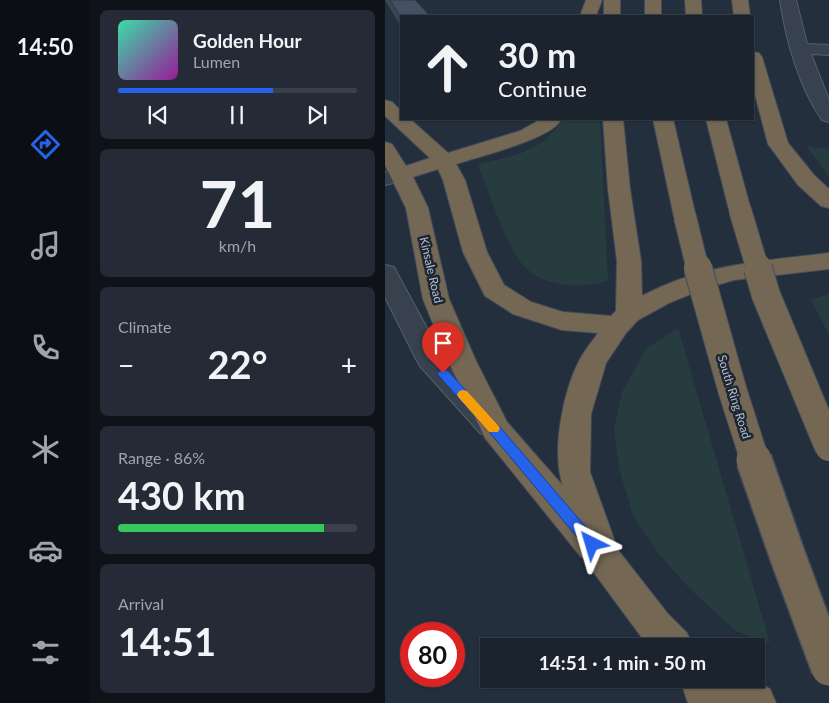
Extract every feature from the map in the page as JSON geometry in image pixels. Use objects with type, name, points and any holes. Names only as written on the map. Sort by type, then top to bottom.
[{"type":"highway","points":[[588,15],[594,0]]},
{"type":"highway","points":[[613,0],[613,15]]},
{"type":"highway","points":[[653,0],[653,15]]},
{"type":"highway","points":[[693,0],[694,15]]},
{"type":"highway","points":[[740,0],[742,15]]},
{"type":"highway","points":[[754,60],[778,144],[806,180],[829,201]]},
{"type":"highway","points":[[385,106],[400,120]]},
{"type":"highway","points":[[400,120],[444,160],[454,180],[475,252],[494,290],[522,308],[562,321],[623,320]]},
{"type":"highway","points":[[393,176],[527,136],[551,120]]},
{"type":"highway","points":[[613,120],[619,189],[629,261],[623,320]]},
{"type":"highway","name":"South Ring Road","points":[[663,120],[706,308],[743,429],[829,668]]},
{"type":"highway","points":[[716,120],[740,210],[766,295],[829,447]]},
{"type":"highway","name":"Kinsale Road","points":[[385,148],[393,176],[417,208],[436,299],[462,361],[496,430],[604,559]]},
{"type":"highway","points":[[666,638],[655,627],[604,559],[574,472],[576,414],[593,361],[623,320],[660,297],[694,283],[733,272],[829,261]]},
{"type":"highway","points":[[702,688],[708,703]]},
{"type":"highway","points":[[730,688],[756,703]]},
{"type":"street","points":[[788,0],[790,14],[815,93],[829,116]]},
{"type":"street","points":[[802,50],[829,50]]},
{"type":"street","points":[[385,273],[430,359],[496,430]]},
{"type":"green space","points":[[561,120],[600,120],[608,281],[575,286],[563,285],[542,279],[524,266],[504,232],[478,164],[503,159],[526,151],[546,139]]},
{"type":"green space","points":[[806,146],[829,149],[829,177]]},
{"type":"green space","points":[[829,294],[829,335],[811,300]]},
{"type":"green space","points":[[678,328],[770,643],[765,641],[765,638],[756,638],[736,631],[690,589],[659,554],[633,516],[619,468],[614,429],[622,392],[646,349]]},
{"type":"building","points":[[390,0],[415,0],[429,15],[400,15]]},
{"type":"slow traffic","points":[[463,395],[494,428]]},
{"type":"route","points":[[443,373],[496,430],[592,544]]}]
